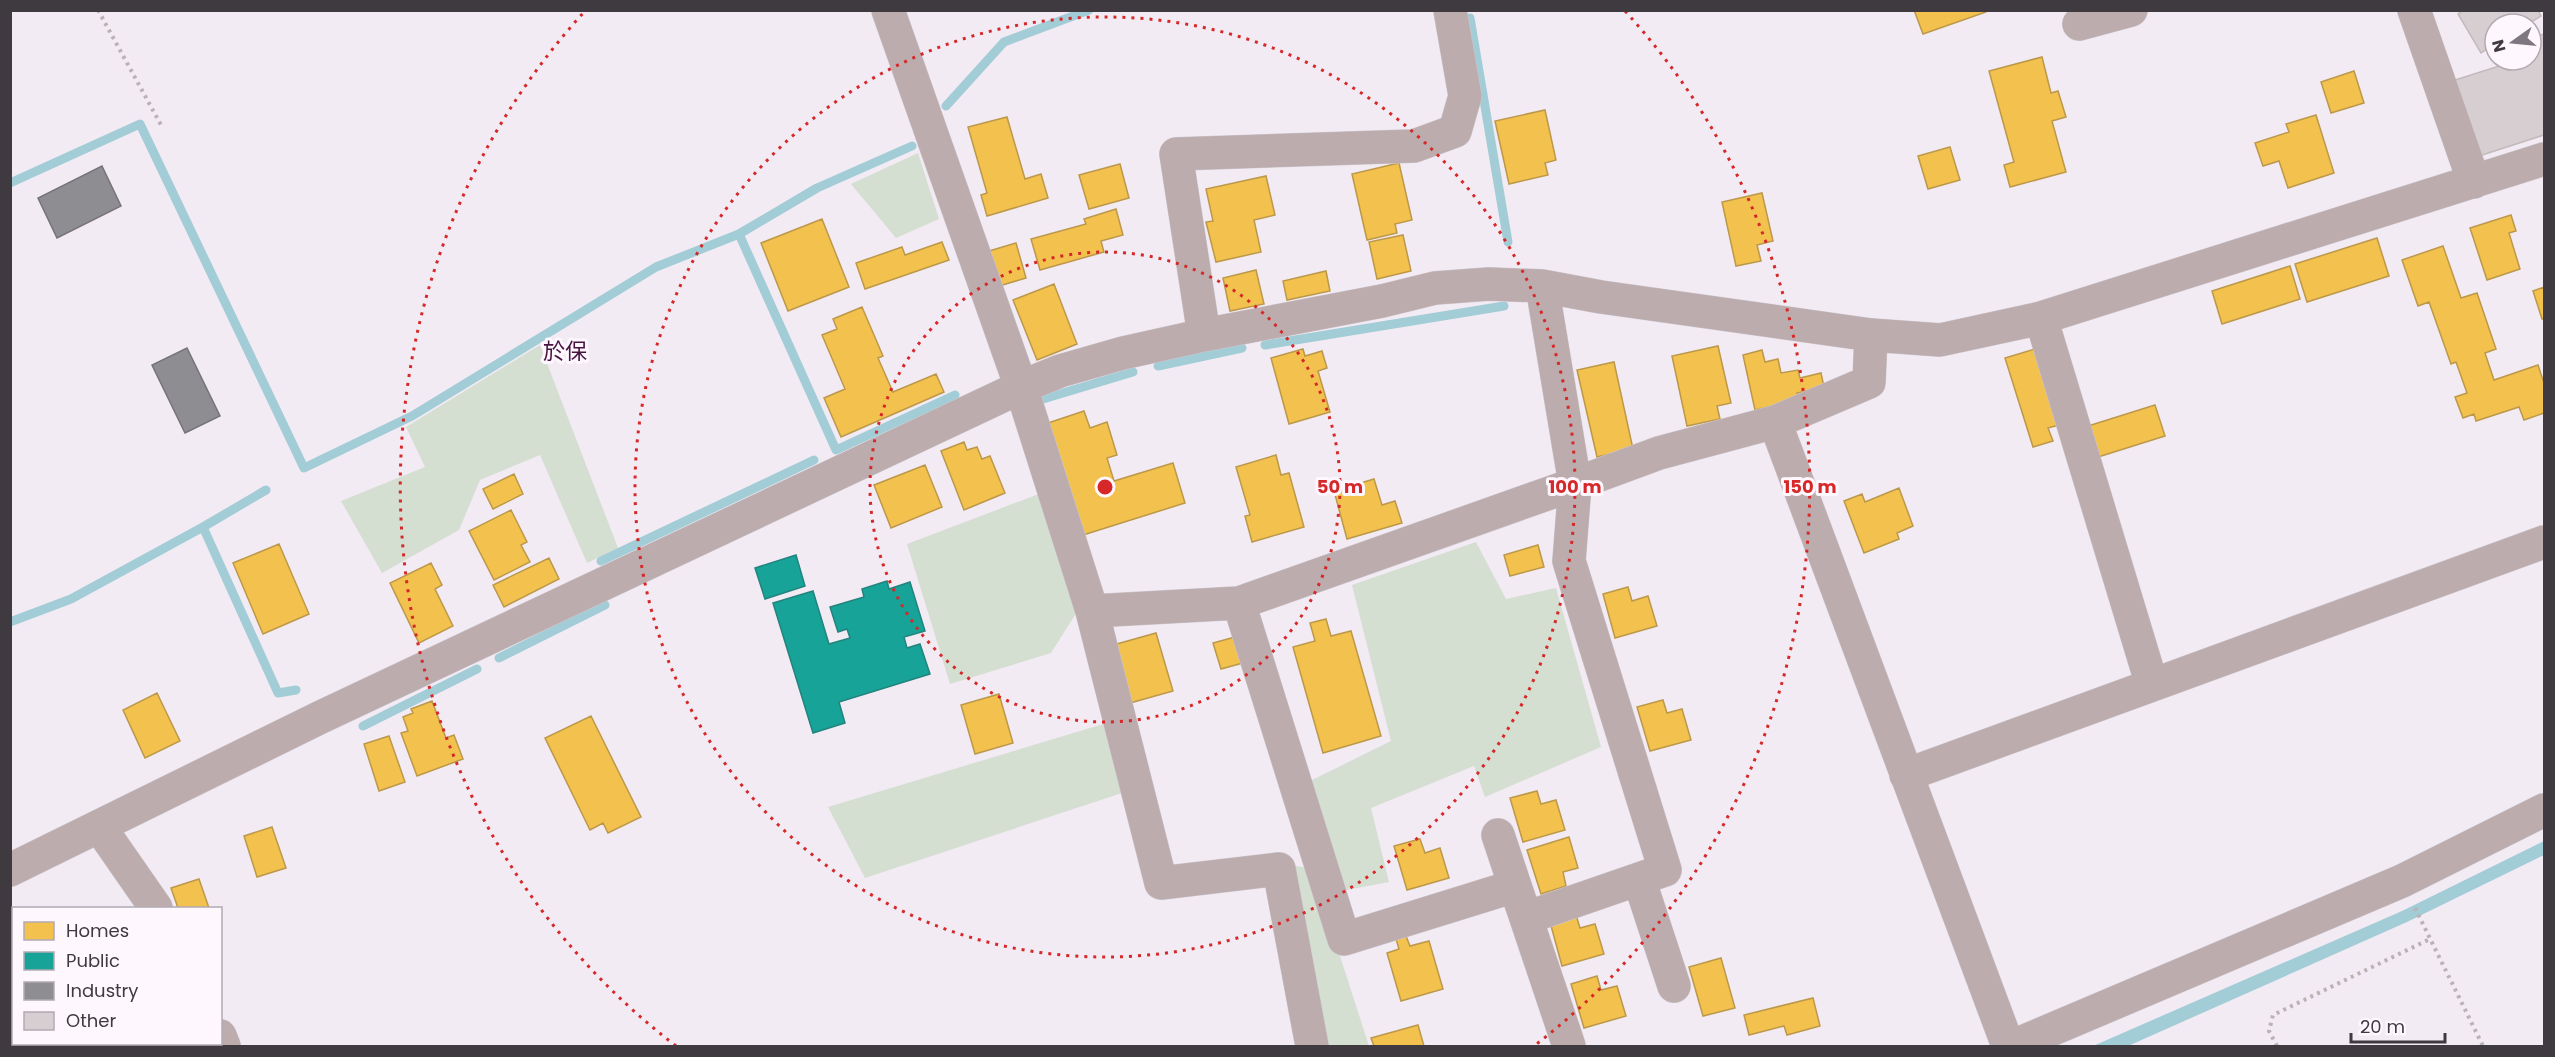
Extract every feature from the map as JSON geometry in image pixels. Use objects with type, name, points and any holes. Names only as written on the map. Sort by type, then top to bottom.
[{"type":"street","points":[[888,10],[1021,387],[1092,611],[1161,883],[1279,869],[1312,1047]]},
{"type":"street","points":[[1204,335],[1176,154],[1414,146],[1455,131],[1466,96],[1450,10]]},
{"type":"street","points":[[2079,24],[2131,10]]},
{"type":"street","points":[[2414,10],[2474,182]]},
{"type":"street","points":[[10,870],[341,707],[1021,387],[1060,371],[1123,353],[1382,301],[1435,288],[1489,284],[1542,286],[1601,297],[1871,335],[1940,340],[2041,318],[2544,159]]},
{"type":"street","points":[[1526,918],[1665,870],[1569,561],[1575,484],[1542,286]]},
{"type":"street","points":[[2041,318],[2152,686]]},
{"type":"street","points":[[1092,611],[1239,603],[1659,453],[1775,422],[1869,382],[1871,335]]},
{"type":"street","points":[[1775,422],[2008,1047]]},
{"type":"street","points":[[1906,775],[2544,542]]},
{"type":"street","points":[[1239,603],[1344,939],[1515,886]]},
{"type":"street","points":[[2013,1047],[2402,881],[2544,810]]},
{"type":"street","points":[[99,826],[155,907]]},
{"type":"street","points":[[1498,835],[1569,1047]]},
{"type":"street","points":[[1639,879],[1674,986]]},
{"type":"path","points":[[98,10],[161,125]]},
{"type":"path","points":[[2277,1047],[2269,1031],[2273,1015],[2430,939],[2483,1047]]},
{"type":"shaded area","points":[[918,153],[939,219],[896,238],[851,184]]},
{"type":"shaded area","points":[[540,345],[618,548],[587,563],[540,455],[480,480],[459,530],[382,573],[341,501],[425,467],[406,427]]},
{"type":"shaded area","points":[[1044,492],[1080,607],[1051,653],[950,684],[907,544]]},
{"type":"shaded area","points":[[1476,542],[1506,599],[1556,588],[1601,747],[1485,797],[1474,766],[1371,808],[1389,882],[1336,892],[1308,782],[1391,741],[1352,585]]},
{"type":"shaded area","points":[[1110,722],[1128,791],[865,878],[828,807]]},
{"type":"shaded area","points":[[1291,865],[1312,869],[1369,1046],[1321,1046]]},
{"type":"shaded area","points":[[122,1045],[209,1045],[205,1046]]},
{"type":"water","points":[[2544,841],[2544,855],[2407,922],[2128,1046],[2093,1046],[2402,911]]},
{"type":"building: Homes","points":[[1914,10],[1986,10],[1986,12],[1923,34]]},
{"type":"building: Homes","points":[[2042,57],[2051,93],[2058,91],[2066,117],[2052,121],[2066,172],[2010,187],[2004,165],[2014,162],[1989,71]]},
{"type":"building: Homes","points":[[2354,71],[2364,103],[2331,113],[2321,82]]},
{"type":"building: Homes","points":[[1545,110],[1556,160],[1545,163],[1548,175],[1509,184],[1495,121]]},
{"type":"building: Homes","points":[[2316,115],[2334,173],[2288,188],[2279,161],[2263,166],[2255,143],[2289,132],[2286,124]]},
{"type":"building: Homes","points":[[1007,117],[1025,179],[1041,174],[1048,198],[987,216],[981,195],[987,193],[968,127]]},
{"type":"building: Homes","points":[[1950,147],[1960,180],[1928,189],[1918,156]]},
{"type":"building: Homes","points":[[1399,163],[1412,220],[1395,224],[1397,233],[1367,240],[1352,174]]},
{"type":"building: Homes","points":[[1120,164],[1129,198],[1089,209],[1079,175]]},
{"type":"building: Homes","points":[[1266,176],[1275,215],[1254,220],[1261,252],[1216,262],[1206,222],[1213,221],[1206,189]]},
{"type":"building: Homes","points":[[1762,193],[1773,241],[1757,245],[1761,261],[1736,266],[1722,202]]},
{"type":"building: Homes","points":[[1116,209],[1123,235],[1101,241],[1104,252],[1040,270],[1031,239],[1086,224],[1084,219]]},
{"type":"building: Homes","points":[[2511,215],[2516,231],[2509,233],[2520,269],[2487,280],[2470,228]]},
{"type":"building: Homes","points":[[822,219],[849,287],[788,311],[761,243]]},
{"type":"building: Homes","points":[[1403,235],[1411,271],[1377,279],[1369,242]]},
{"type":"building: Homes","points":[[2377,238],[2389,276],[2307,302],[2295,264]]},
{"type":"building: Homes","points":[[942,242],[949,260],[865,289],[856,263],[902,247],[905,255]]},
{"type":"building: Homes","points":[[1016,243],[1026,278],[999,286],[989,251]]},
{"type":"building: Homes","points":[[2443,246],[2461,298],[2477,293],[2496,349],[2485,353],[2494,380],[2538,365],[2544,383],[2544,413],[2524,420],[2519,407],[2476,421],[2474,414],[2463,418],[2455,397],[2467,393],[2456,362],[2451,364],[2429,302],[2418,306],[2402,260]]},
{"type":"building: Homes","points":[[2290,266],[2300,299],[2222,324],[2212,291]]},
{"type":"building: Homes","points":[[1256,270],[1264,304],[1230,311],[1223,278]]},
{"type":"building: Homes","points":[[1326,271],[1330,291],[1287,300],[1283,281]]},
{"type":"building: Homes","points":[[1054,284],[1077,344],[1037,360],[1013,300]]},
{"type":"building: Homes","points":[[2544,287],[2544,319],[2542,319],[2533,291]]},
{"type":"building: Homes","points":[[862,307],[883,356],[878,358],[893,392],[936,374],[944,392],[841,437],[824,398],[845,389],[822,335],[837,329],[833,319]]},
{"type":"building: Homes","points":[[1718,346],[1731,403],[1717,406],[1720,419],[1687,426],[1672,356]]},
{"type":"building: Homes","points":[[1303,349],[1305,356],[1322,351],[1327,368],[1318,371],[1330,412],[1289,424],[1271,358]]},
{"type":"building: Homes","points":[[2035,349],[2059,425],[2048,428],[2053,441],[2033,447],[2005,358]]},
{"type":"building: Homes","points":[[1762,350],[1765,362],[1778,359],[1781,373],[1798,370],[1800,378],[1821,373],[1824,387],[1797,393],[1798,400],[1755,410],[1743,355]]},
{"type":"building: Homes","points":[[1614,362],[1633,449],[1597,457],[1577,370]]},
{"type":"building: Homes","points":[[2155,405],[2165,436],[2098,457],[2088,426]]},
{"type":"building: Homes","points":[[1084,411],[1090,428],[1107,422],[1117,455],[1107,458],[1114,481],[1173,463],[1185,503],[1083,535],[1048,423]]},
{"type":"building: Homes","points":[[964,442],[967,450],[977,447],[982,459],[990,456],[1005,493],[964,510],[941,451]]},
{"type":"building: Homes","points":[[1276,455],[1281,475],[1289,473],[1304,527],[1252,542],[1245,516],[1250,515],[1236,467]]},
{"type":"building: Homes","points":[[925,465],[942,507],[891,528],[874,485]]},
{"type":"building: Homes","points":[[514,474],[523,494],[493,509],[483,489]]},
{"type":"building: Homes","points":[[1374,479],[1382,505],[1395,501],[1402,523],[1347,539],[1334,491]]},
{"type":"building: Homes","points":[[1899,488],[1913,526],[1897,533],[1899,539],[1864,553],[1844,501],[1862,494],[1865,502]]},
{"type":"building: Homes","points":[[511,510],[527,542],[521,545],[530,562],[494,580],[469,531]]},
{"type":"building: Homes","points":[[279,544],[309,614],[263,634],[233,563]]},
{"type":"building: Homes","points":[[1538,545],[1544,567],[1510,576],[1504,555]]},
{"type":"building: Homes","points":[[549,558],[559,579],[504,607],[493,585]]},
{"type":"building: Homes","points":[[431,563],[442,585],[435,589],[453,626],[419,643],[390,583]]},
{"type":"building: Homes","points":[[1628,587],[1632,601],[1648,596],[1657,626],[1615,638],[1603,594]]},
{"type":"building: Homes","points":[[1326,619],[1331,636],[1351,631],[1381,736],[1323,753],[1293,647],[1315,641],[1310,623]]},
{"type":"building: Homes","points":[[1156,633],[1173,691],[1130,703],[1113,645]]},
{"type":"building: Homes","points":[[1235,637],[1243,663],[1221,669],[1213,643]]},
{"type":"building: Homes","points":[[157,693],[180,741],[145,758],[123,710]]},
{"type":"building: Homes","points":[[999,694],[1013,743],[975,754],[961,705]]},
{"type":"building: Homes","points":[[1663,700],[1667,713],[1682,709],[1691,740],[1650,751],[1637,707]]},
{"type":"building: Homes","points":[[432,701],[446,738],[454,735],[463,759],[417,776],[401,733],[408,731],[403,717],[413,713],[411,709]]},
{"type":"building: Homes","points":[[591,716],[641,817],[608,833],[603,823],[590,830],[545,738]]},
{"type":"building: Homes","points":[[389,736],[405,782],[379,791],[364,744]]},
{"type":"building: Homes","points":[[1537,791],[1541,804],[1556,800],[1565,830],[1523,842],[1510,798]]},
{"type":"building: Homes","points":[[272,827],[286,868],[257,877],[244,836]]},
{"type":"building: Homes","points":[[1569,837],[1578,868],[1563,872],[1566,886],[1541,894],[1527,850]]},
{"type":"building: Homes","points":[[1420,839],[1425,853],[1440,848],[1449,878],[1407,890],[1394,846]]},
{"type":"building: Homes","points":[[199,879],[209,907],[178,907],[171,888]]},
{"type":"building: Homes","points":[[1576,915],[1580,928],[1595,924],[1604,954],[1562,966],[1550,922]]},
{"type":"building: Homes","points":[[10,922],[12,922],[12,948],[10,948]]},
{"type":"building: Homes","points":[[1406,936],[1410,946],[1429,941],[1443,989],[1401,1001],[1387,953],[1399,949],[1396,939]]},
{"type":"building: Homes","points":[[12,956],[12,1021],[10,957]]},
{"type":"building: Homes","points":[[1721,958],[1735,1008],[1703,1016],[1689,967]]},
{"type":"building: Homes","points":[[1597,976],[1601,990],[1617,986],[1626,1016],[1584,1028],[1571,984]]},
{"type":"building: Homes","points":[[1813,998],[1820,1026],[1787,1035],[1784,1026],[1749,1035],[1744,1015]]},
{"type":"building: Homes","points":[[1418,1025],[1424,1046],[1374,1046],[1371,1038]]},
{"type":"building: Public","points":[[796,555],[805,586],[765,599],[755,568]]},
{"type":"building: Public","points":[[887,581],[889,589],[910,582],[925,631],[904,637],[907,648],[920,644],[930,674],[839,702],[845,723],[813,733],[773,603],[813,591],[829,644],[850,638],[847,629],[838,632],[830,607],[864,597],[862,589]]},
{"type":"building: Industry","points":[[102,166],[121,206],[57,238],[38,198]]},
{"type":"building: Industry","points":[[187,348],[220,416],[185,433],[152,365]]},
{"type":"building: Other","points":[[2464,10],[2538,10],[2539,12],[2483,12],[2483,52],[2481,53],[2458,14]]},
{"type":"building: Other","points":[[2543,34],[2544,135],[2476,157],[2452,81],[2483,71],[2543,72]]},
{"type":"waterway","points":[[946,106],[1004,42],[1089,10]]},
{"type":"waterway","points":[[1470,18],[1508,242]]},
{"type":"waterway","points":[[10,183],[140,124],[304,468],[412,416],[656,267],[739,234],[817,188],[912,146]]},
{"type":"waterway","points":[[739,234],[836,450],[955,395]]},
{"type":"waterway","points":[[1265,345],[1504,306]]},
{"type":"waterway","points":[[1158,366],[1242,348]]},
{"type":"waterway","points":[[1043,399],[1133,372]]},
{"type":"waterway","points":[[601,561],[814,460]]},
{"type":"waterway","points":[[203,527],[266,490]]},
{"type":"waterway","points":[[10,622],[71,599],[203,527],[278,693],[296,690]]},
{"type":"waterway","points":[[499,658],[605,605]]},
{"type":"waterway","points":[[363,726],[477,669]]},
{"type":"district","name":"於保","points":[[565,351]]}]
